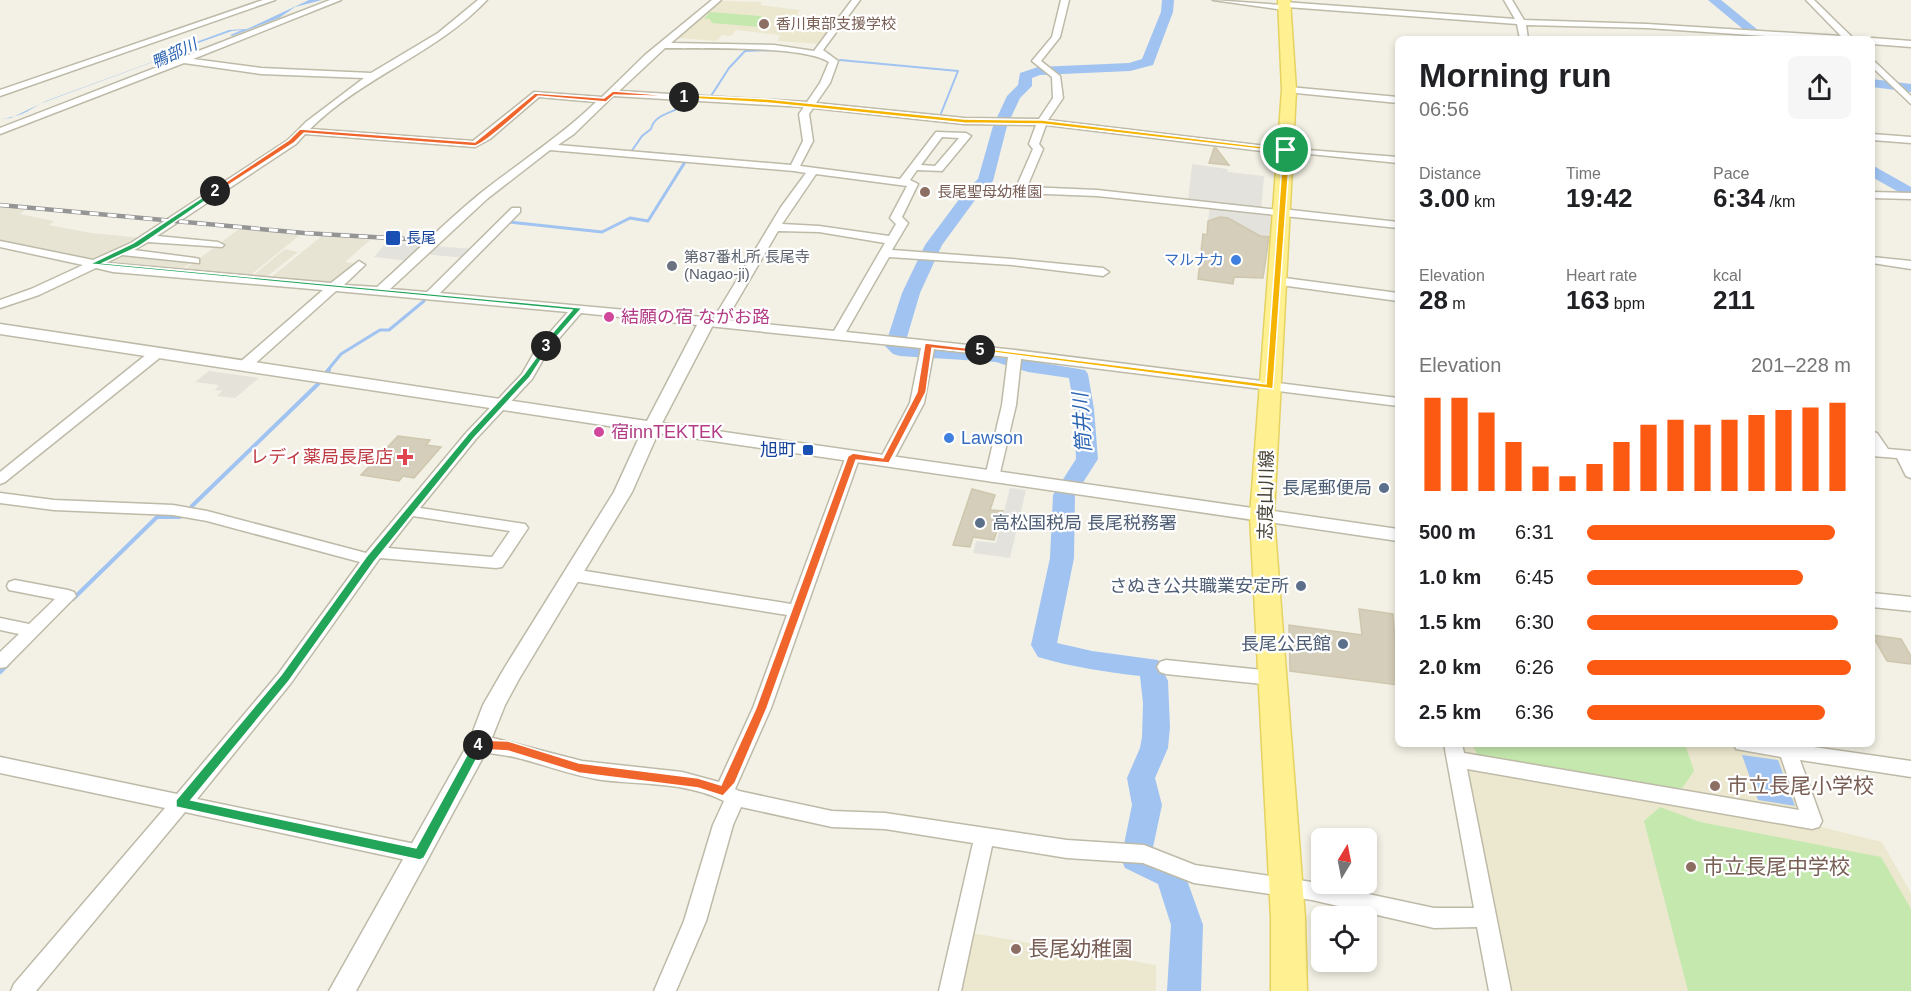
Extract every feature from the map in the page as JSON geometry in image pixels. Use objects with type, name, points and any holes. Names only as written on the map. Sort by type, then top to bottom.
[{"type":"main road","name":"志度山川線","points":[[1284,4],[1289,90],[1262,516],[1287,888],[1289,991]]},
{"type":"street","points":[[0,93],[270,0]]},
{"type":"street","points":[[0,131],[337,0]]},
{"type":"street","points":[[0,304],[35,292],[122,252],[146,238],[170,220],[292,142],[302,131],[373,76],[441,35],[483,0]]},
{"type":"street","points":[[379,292],[483,197],[571,132],[648,57],[717,0]]},
{"type":"street","points":[[821,54],[818,51],[856,0]]},
{"type":"street","points":[[1065,0],[1056,37],[1036,58],[1036,61],[1058,79],[1059,98],[1042,122],[1034,144],[1038,149],[1020,190],[1097,193],[1395,225]]},
{"type":"street","points":[[1217,0],[1521,22],[1647,26],[1806,36]]},
{"type":"street","points":[[1508,0],[1521,22],[1523,36]]},
{"type":"street","points":[[1810,0],[1847,36]]},
{"type":"street","points":[[1875,41],[1911,44]]},
{"type":"street","points":[[664,45],[774,48],[821,54],[834,61],[825,83],[803,120],[807,127],[808,141],[794,168]]},
{"type":"street","points":[[183,60],[269,72],[373,76]]},
{"type":"street","points":[[1875,65],[1911,101]]},
{"type":"street","points":[[1289,90],[1395,100]]},
{"type":"street","points":[[302,131],[475,144],[481,143],[500,123],[537,94],[810,105],[868,113],[980,122],[1042,122],[1286,150],[1395,160]]},
{"type":"street","points":[[903,182],[912,167],[939,134],[966,136],[938,169],[912,167]]},
{"type":"street","points":[[1875,137],[1911,140]]},
{"type":"street","points":[[548,147],[794,168],[912,183],[897,212],[896,218],[902,223],[882,253],[837,336]]},
{"type":"street","points":[[342,991],[479,744],[494,705],[623,492],[652,427],[711,323],[813,171]]},
{"type":"street","points":[[1875,195],[1910,196]]},
{"type":"street","points":[[430,296],[516,210]]},
{"type":"street","points":[[774,228],[819,229],[891,240]]},
{"type":"street","points":[[146,238],[218,244]]},
{"type":"street","points":[[172,258],[193,242]]},
{"type":"street","points":[[0,244],[94,264],[334,288],[578,308],[901,342],[927,350],[1395,402]]},
{"type":"street","points":[[122,252],[195,261]]},
{"type":"street","points":[[882,253],[928,258],[1012,262],[1103,272]]},
{"type":"street","points":[[1875,260],[1911,264]]},
{"type":"street","points":[[244,366],[359,265]]},
{"type":"street","points":[[1276,281],[1395,297]]},
{"type":"street","points":[[22,991],[285,678],[373,556],[471,436],[527,376],[543,349],[578,308]]},
{"type":"street","points":[[0,329],[1395,536]]},
{"type":"street","points":[[886,461],[917,403],[927,350]]},
{"type":"street","points":[[0,479],[157,352]]},
{"type":"street","points":[[992,477],[1009,405],[1014,358]]},
{"type":"street","points":[[1878,452],[1906,455],[1911,473]]},
{"type":"street","points":[[665,991],[695,921],[723,825],[729,794],[741,759],[762,708],[795,610],[853,456]]},
{"type":"street","points":[[0,498],[54,505],[172,510],[207,516],[373,556],[496,563],[520,528],[410,511]]},
{"type":"street","points":[[573,574],[795,610]]},
{"type":"street","points":[[0,662],[68,596],[15,586]]},
{"type":"street","points":[[1875,600],[1911,604]]},
{"type":"street","points":[[0,624],[31,630]]},
{"type":"street","points":[[1166,667],[1273,678]]},
{"type":"street","points":[[479,744],[508,746],[579,768],[698,783],[729,794],[832,819],[885,821],[1067,849],[1144,854],[1194,874],[1287,888],[1434,918],[1487,918]]},
{"type":"street","points":[[1762,747],[1911,769]]},
{"type":"street","points":[[1500,991],[1455,752],[1812,821],[1788,751]]},
{"type":"street","points":[[0,765],[420,854]]},
{"type":"street","points":[[950,991],[984,837]]},
{"type":"shaded area","name":"香川東部支援学校","points":[[720,1],[762,2],[760,5],[800,10],[797,15],[839,18],[820,44],[777,41],[780,35],[736,30],[731,36],[722,35],[716,41],[677,38]]},
{"type":"shaded area","points":[[1192,164],[1227,169],[1228,172],[1264,176],[1261,210],[1188,201]]},
{"type":"shaded area","points":[[0,207],[26,209],[20,214],[54,221],[49,225],[91,233],[143,238],[96,262],[0,242]]},
{"type":"shaded area","points":[[1210,208],[1272,215],[1276,217],[1275,238],[1260,236],[1228,218],[1208,220]]},
{"type":"shaded area","points":[[239,229],[301,234],[247,278],[180,273]]},
{"type":"shaded area","points":[[323,235],[371,239],[345,262],[357,264],[335,284],[268,280]]},
{"type":"shaded area","points":[[386,243],[425,245],[409,261],[374,257]]},
{"type":"shaded area","points":[[433,246],[475,249],[466,258],[424,254]]},
{"type":"shaded area","points":[[285,249],[298,252],[264,279],[250,278]]},
{"type":"shaded area","points":[[122,253],[193,261],[177,273],[98,264]]},
{"type":"shaded area","points":[[209,371],[259,378],[235,398],[217,396],[222,391],[215,390],[219,385],[195,382]]},
{"type":"shaded area","points":[[1010,488],[1026,490],[1010,558],[973,553],[976,541],[996,543]]},
{"type":"shaded area","name":"市立長尾小学校","points":[[1463,747],[1744,747],[1782,754],[1804,814],[1466,758]]},
{"type":"shaded area","name":"市立長尾中学校","points":[[1467,765],[1777,816],[1882,842],[1911,893],[1911,991],[1509,991]]},
{"type":"shaded area","name":"長尾幼稚園","points":[[972,933],[1156,965],[1156,991],[960,991]]},
{"type":"green space","points":[[710,12],[760,16],[769,20],[762,27],[712,23],[710,19],[704,19]]},
{"type":"green space","points":[[1474,747],[1686,747],[1694,771],[1682,788],[1663,788],[1478,756]]},
{"type":"green space","points":[[1660,807],[1700,822],[1881,857],[1911,909],[1911,991],[1688,991],[1644,821]]},
{"type":"water","points":[[309,0],[322,0],[295,7],[279,18],[232,36],[230,35],[242,30],[232,31],[184,48],[188,49],[42,103],[25,113],[14,116],[46,101],[182,51],[177,49],[229,30],[247,29]]},
{"type":"water","points":[[1742,755],[1778,760],[1795,806],[1758,800]]},
{"type":"building","points":[[1214,148],[1216,148],[1229,165],[1209,163]]},
{"type":"building","name":"マルナカ","points":[[1220,217],[1228,218],[1260,236],[1269,237],[1263,278],[1234,277],[1233,284],[1198,279],[1203,234],[1207,235],[1208,221]]},
{"type":"building","name":"レディ薬局長尾店","points":[[398,436],[430,440],[426,445],[441,447],[414,478],[403,476],[399,481],[361,475]]},
{"type":"building","name":"高松国税局 長尾税務署","points":[[972,489],[995,495],[990,510],[1003,511],[994,540],[973,537],[970,547],[953,545]]},
{"type":"building","name":"長尾公民館","points":[[1359,609],[1393,614],[1395,685],[1290,671],[1289,625],[1362,635]]},
{"type":"building","points":[[1875,635],[1901,639],[1911,656],[1911,664],[1887,661],[1875,640]]},
{"type":"waterway","name":"筒井川","points":[[1168,0],[1167,12],[1148,62],[1130,67],[1038,71],[1025,76],[1025,86],[1014,96],[1000,126],[985,181],[972,193],[934,245],[911,293],[895,346],[900,350],[998,356],[1028,366],[1078,374],[1084,409],[1087,459],[1064,495],[1062,558],[1044,645],[1047,650],[1092,661],[1149,667],[1152,672],[1157,703],[1156,737],[1154,748],[1141,778],[1147,805],[1136,859],[1171,875],[1187,925],[1184,991]]},
{"type":"waterway","points":[[1714,0],[1759,36]]},
{"type":"waterway","points":[[711,96],[729,68],[745,51],[774,50]]},
{"type":"waterway","points":[[840,60],[958,71],[940,116],[943,116]]},
{"type":"waterway","points":[[1875,83],[1911,88]]},
{"type":"waterway","points":[[634,152],[631,152],[642,136],[651,129],[654,122],[675,110],[680,99],[684,99]]},
{"type":"waterway","points":[[641,152],[690,156]]},
{"type":"waterway","points":[[507,225],[509,222],[602,232],[630,218],[648,221],[685,162]]},
{"type":"waterway","points":[[1875,172],[1911,194]]},
{"type":"waterway","points":[[452,280],[502,230]]},
{"type":"waterway","points":[[327,371],[341,354],[380,330],[389,330],[424,301]]},
{"type":"waterway","points":[[192,506],[319,383]]},
{"type":"waterway","points":[[73,599],[157,517],[180,517]]},
{"type":"waterway","points":[[0,672],[8,664]]},
{"type":"railway","points":[[0,205],[304,233],[424,240]]},
{"type":"place","name":"香川東部支援学校","points":[[764,24]]},
{"type":"place","name":"長尾聖母幼稚園","points":[[925,192]]},
{"type":"place","name":"長尾","points":[[393,238]]},
{"type":"place","name":"マルナカ","points":[[1236,260]]},
{"type":"place","name":"第87番札所 長尾寺 (Nagao-ji)","points":[[672,266]]},
{"type":"place","name":"結願の宿 ながお路","points":[[609,317]]},
{"type":"place","name":"宿innTEKTEK","points":[[599,432]]},
{"type":"place","name":"Lawson","points":[[949,438]]},
{"type":"place","name":"旭町","points":[[808,450]]},
{"type":"place","name":"レディ薬局長尾店","points":[[405,457]]},
{"type":"place","name":"長尾郵便局","points":[[1384,488]]},
{"type":"place","name":"高松国税局 長尾税務署","points":[[980,523]]},
{"type":"place","name":"さぬき公共職業安定所","points":[[1301,586]]},
{"type":"place","name":"長尾公民館","points":[[1343,644]]},
{"type":"place","name":"市立長尾小学校","points":[[1715,786]]},
{"type":"place","name":"市立長尾中学校","points":[[1691,867]]},
{"type":"place","name":"長尾幼稚園","points":[[1016,949]]},
{"type":"route","points":[[613,93],[743,99],[964,121],[1042,122],[1229,146],[1286,150],[1270,387],[928,345],[921,392],[886,461],[853,456],[795,610],[762,708],[729,783],[723,790],[698,783],[610,774],[579,768],[508,746],[479,744],[420,854],[180,803],[285,678],[370,560],[471,436],[527,376],[543,349],[578,308],[113,268],[94,264],[146,238],[170,220],[292,142],[302,131],[475,144],[481,143],[500,123],[537,94],[606,100],[613,93]]},
{"type":"water label","name":"鴨部川","points":[[174,53]]}]
